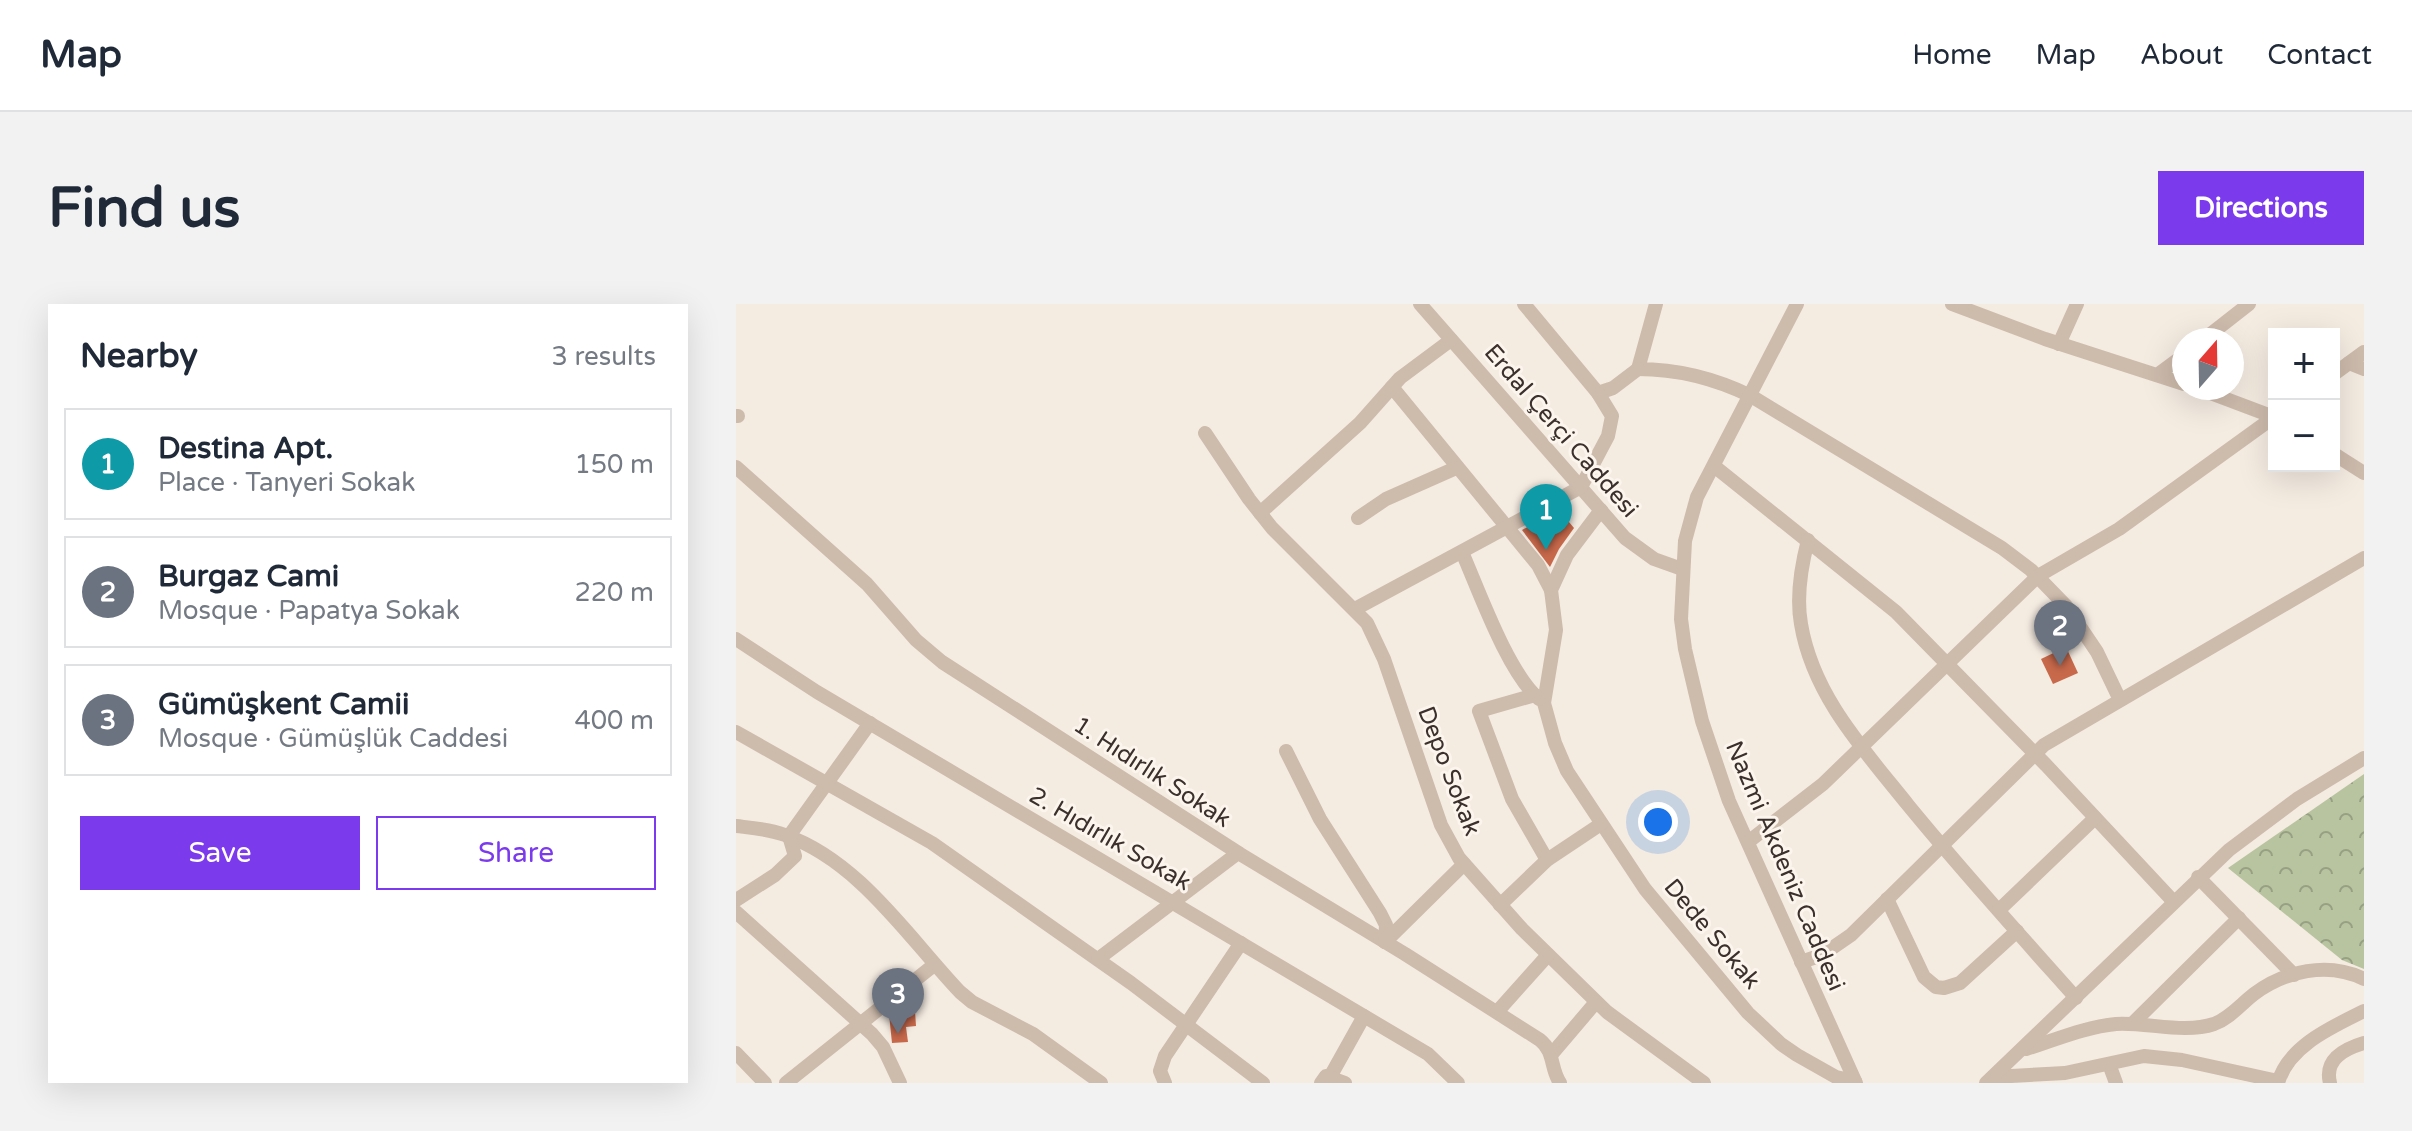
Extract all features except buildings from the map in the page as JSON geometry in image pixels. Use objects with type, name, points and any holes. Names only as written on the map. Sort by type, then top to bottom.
[{"type":"street","name":"Erdal Çerçi Caddesi","points":[[1420,304],[1625,538],[1640,550],[1682,569]]},
{"type":"street","points":[[1355,609],[1581,487],[1608,436],[1612,416],[1598,393],[1524,304]]},
{"type":"street","points":[[1598,393],[1613,388],[1638,369],[1656,304]]},
{"type":"street","name":"Nazmi Akdeniz Caddesi","points":[[1797,304],[1697,497],[1682,569],[1681,619],[1695,694],[1711,750],[1853,1082]]},
{"type":"street","points":[[1952,304],[2059,344],[2172,380]]},
{"type":"street","points":[[2059,344],[2077,304]]},
{"type":"street","points":[[2216,328],[2239,307]]},
{"type":"street","points":[[1260,513],[1337,445],[1414,366],[1451,340]]},
{"type":"street","points":[[2340,370],[2364,352]]},
{"type":"street","points":[[2349,363],[2364,369]]},
{"type":"street","points":[[2157,375],[2172,364]]},
{"type":"street","points":[[1638,369],[1703,377],[1751,396],[2002,548],[2038,576],[2066,606],[2120,700]]},
{"type":"street","points":[[1392,387],[1538,565],[1551,590]]},
{"type":"street","points":[[2229,400],[2268,415]]},
{"type":"street","points":[[1748,842],[1799,805],[2038,576],[2119,529],[2268,421]]},
{"type":"street","name":"Depo Sokak","points":[[1205,433],[1260,513],[1367,623],[1375,637],[1441,825],[1464,864],[1596,1002],[1704,1083]]},
{"type":"street","points":[[2340,458],[2364,473]]},
{"type":"street","points":[[1714,466],[1869,588],[1948,664],[2173,901]]},
{"type":"street","name":"1. Hıdırlık Sokak","points":[[736,467],[867,584],[929,652],[1238,853],[1545,1044],[1560,1083]]},
{"type":"street","points":[[1358,518],[1386,499],[1456,468]]},
{"type":"street","points":[[1551,590],[1567,555],[1601,510]]},
{"type":"street","points":[[1808,540],[1800,582],[1800,624],[1829,701],[1843,725],[1941,845],[2076,998]]},
{"type":"street","points":[[1462,552],[1516,672],[1539,699],[1479,711],[1512,799],[1547,860]]},
{"type":"street","points":[[1801,962],[1836,947],[2034,753],[2364,558]]},
{"type":"street","name":"Dede Sokak","points":[[1551,590],[1556,630],[1539,699],[1567,771],[1645,889],[1748,1013],[1797,1055],[1836,1077],[1853,1082]]},
{"type":"street","name":"2. Hıdırlık Sokak","points":[[736,639],[870,723],[1428,1054],[1458,1083]]},
{"type":"street","points":[[789,836],[870,723]]},
{"type":"street","points":[[736,732],[932,843],[1098,959],[1263,1083]]},
{"type":"street","points":[[1286,751],[1316,812],[1380,913],[1386,925],[1385,942]]},
{"type":"street","points":[[1989,1080],[2198,877],[2274,815],[2364,758]]},
{"type":"street","points":[[1999,910],[2095,818]]},
{"type":"street","points":[[1500,905],[1547,860],[1601,824]]},
{"type":"street","points":[[736,826],[789,836],[822,852],[854,878],[972,1002],[1033,1034],[1101,1083]]},
{"type":"street","points":[[736,900],[775,875],[795,856],[789,836]]},
{"type":"street","points":[[1098,959],[1238,853]]},
{"type":"street","points":[[1385,942],[1464,864]]},
{"type":"street","points":[[2198,877],[2294,975]]},
{"type":"street","points":[[1887,899],[1924,977],[1936,987],[1960,983],[2017,931]]},
{"type":"street","points":[[736,912],[860,1023],[883,1047],[900,1083]]},
{"type":"street","points":[[2133,1023],[2239,918]]},
{"type":"street","points":[[1165,1083],[1160,1065],[1241,943]]},
{"type":"street","points":[[1497,1012],[1548,955]]},
{"type":"street","points":[[786,1083],[934,965]]},
{"type":"street","points":[[2022,1050],[2098,1027],[2133,1023],[2181,1027],[2213,1024],[2269,984],[2294,975],[2334,968],[2364,979]]},
{"type":"street","points":[[1551,1055],[1596,1002]]},
{"type":"street","points":[[1989,1080],[2065,1073],[2144,1056],[2161,1056],[2278,1082],[2283,1067],[2295,1053],[2364,1011]]},
{"type":"street","points":[[1345,1083],[1326,1080],[1364,1016]]},
{"type":"street","points":[[2330,1083],[2329,1070],[2336,1056],[2364,1043]]},
{"type":"street","points":[[736,1053],[765,1083]]},
{"type":"street","points":[[2109,1064],[2116,1083]]},
{"type":"green space","points":[[2364,774],[2364,969],[2342,960],[2228,868]]},
{"type":"place","name":"Destina Apt.","points":[[1546,550]]},
{"type":"place","name":"Burgaz Cami","points":[[2060,666]]},
{"type":"place","name":"Gümüşkent Camii","points":[[898,1034]]}]
